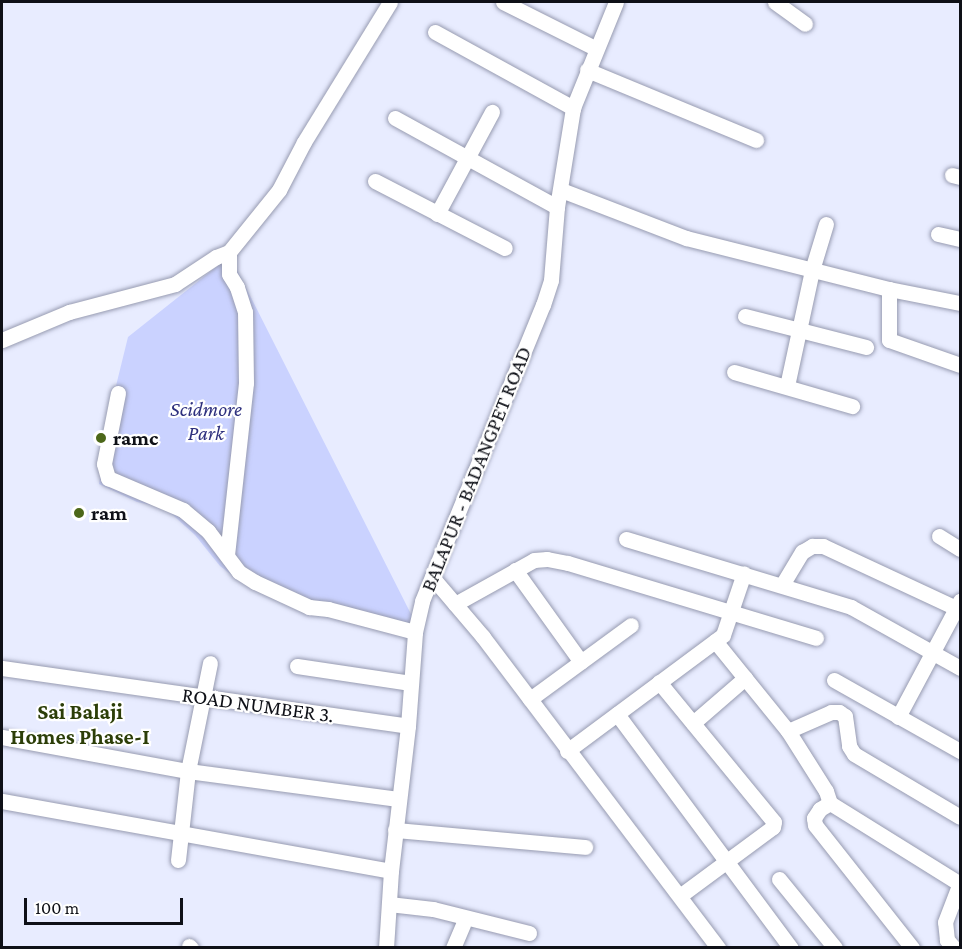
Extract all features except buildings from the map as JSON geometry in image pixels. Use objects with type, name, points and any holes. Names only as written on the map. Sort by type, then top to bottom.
[{"type":"street","points":[[2,340],[98,303],[175,284],[231,249],[279,190],[304,142],[390,2]]},
{"type":"street","points":[[503,2],[595,48]]},
{"type":"street","name":"BALAPUR - BADANGPET ROAD","points":[[386,948],[391,871],[408,726],[415,632],[422,601],[543,305],[551,280],[557,207],[573,108],[586,70],[616,2]]},
{"type":"street","points":[[775,2],[805,24]]},
{"type":"street","points":[[435,32],[573,108]]},
{"type":"street","points":[[586,70],[756,140]]},
{"type":"street","points":[[437,214],[466,156],[492,112]]},
{"type":"street","points":[[395,118],[557,207]]},
{"type":"street","points":[[375,181],[505,248]]},
{"type":"street","points":[[561,190],[686,238],[889,290],[960,303]]},
{"type":"street","points":[[787,386],[812,270],[826,224]]},
{"type":"street","points":[[938,234],[960,239]]},
{"type":"street","points":[[227,555],[246,383],[245,312],[237,287],[228,274],[231,249]]},
{"type":"street","points":[[889,290],[889,340],[960,365]]},
{"type":"street","points":[[745,316],[866,346]]},
{"type":"street","points":[[734,372],[852,406]]},
{"type":"street","points":[[118,393],[104,464],[108,478],[183,510],[208,531],[239,572],[309,607],[328,609],[415,632]]},
{"type":"street","points":[[939,536],[960,549]]},
{"type":"street","points":[[626,539],[851,607],[960,668]]},
{"type":"street","points":[[782,585],[802,552],[812,546],[823,546],[959,606],[898,717]]},
{"type":"street","points":[[455,604],[534,560],[568,563],[816,638]]},
{"type":"street","points":[[515,570],[580,662]]},
{"type":"street","points":[[567,750],[723,635],[744,573]]},
{"type":"street","points":[[432,577],[530,699],[567,750],[681,895],[718,948]]},
{"type":"street","points":[[530,699],[631,625]]},
{"type":"street","points":[[715,641],[788,731],[826,791],[830,803],[960,884],[945,922],[947,945]]},
{"type":"street","points":[[178,860],[188,771],[205,698],[210,663]]},
{"type":"street","points":[[297,666],[411,684]]},
{"type":"street","name":"ROAD NUMBER 3.","points":[[2,668],[408,726]]},
{"type":"street","points":[[693,723],[745,678]]},
{"type":"street","points":[[834,680],[960,752]]},
{"type":"street","points":[[659,682],[774,822],[772,827],[681,895]]},
{"type":"street","points":[[839,712],[852,691]]},
{"type":"street","points":[[788,731],[831,712],[839,712],[845,716],[849,746],[854,754],[960,817]]},
{"type":"street","points":[[617,714],[791,948]]},
{"type":"street","points":[[2,736],[188,771],[398,800]]},
{"type":"street","points":[[2,801],[391,871]]},
{"type":"street","points":[[830,803],[820,809],[814,818],[814,825],[912,948]]},
{"type":"street","points":[[395,830],[585,847]]},
{"type":"street","points":[[779,879],[835,948]]},
{"type":"street","points":[[389,904],[433,909],[529,933]]},
{"type":"street","points":[[453,948],[463,924]]},
{"type":"green space","name":"Scidmore Park","points":[[230,256],[415,622],[386,632],[339,613],[304,613],[242,583],[220,566],[195,535],[165,508],[137,502],[99,484],[114,394],[128,337]]},
{"type":"place","name":"ramc","points":[[101,438]]},
{"type":"place","name":"ram","points":[[79,513]]},
{"type":"district","name":"Sai Balaji Homes Phase-I","points":[[80,724]]}]
